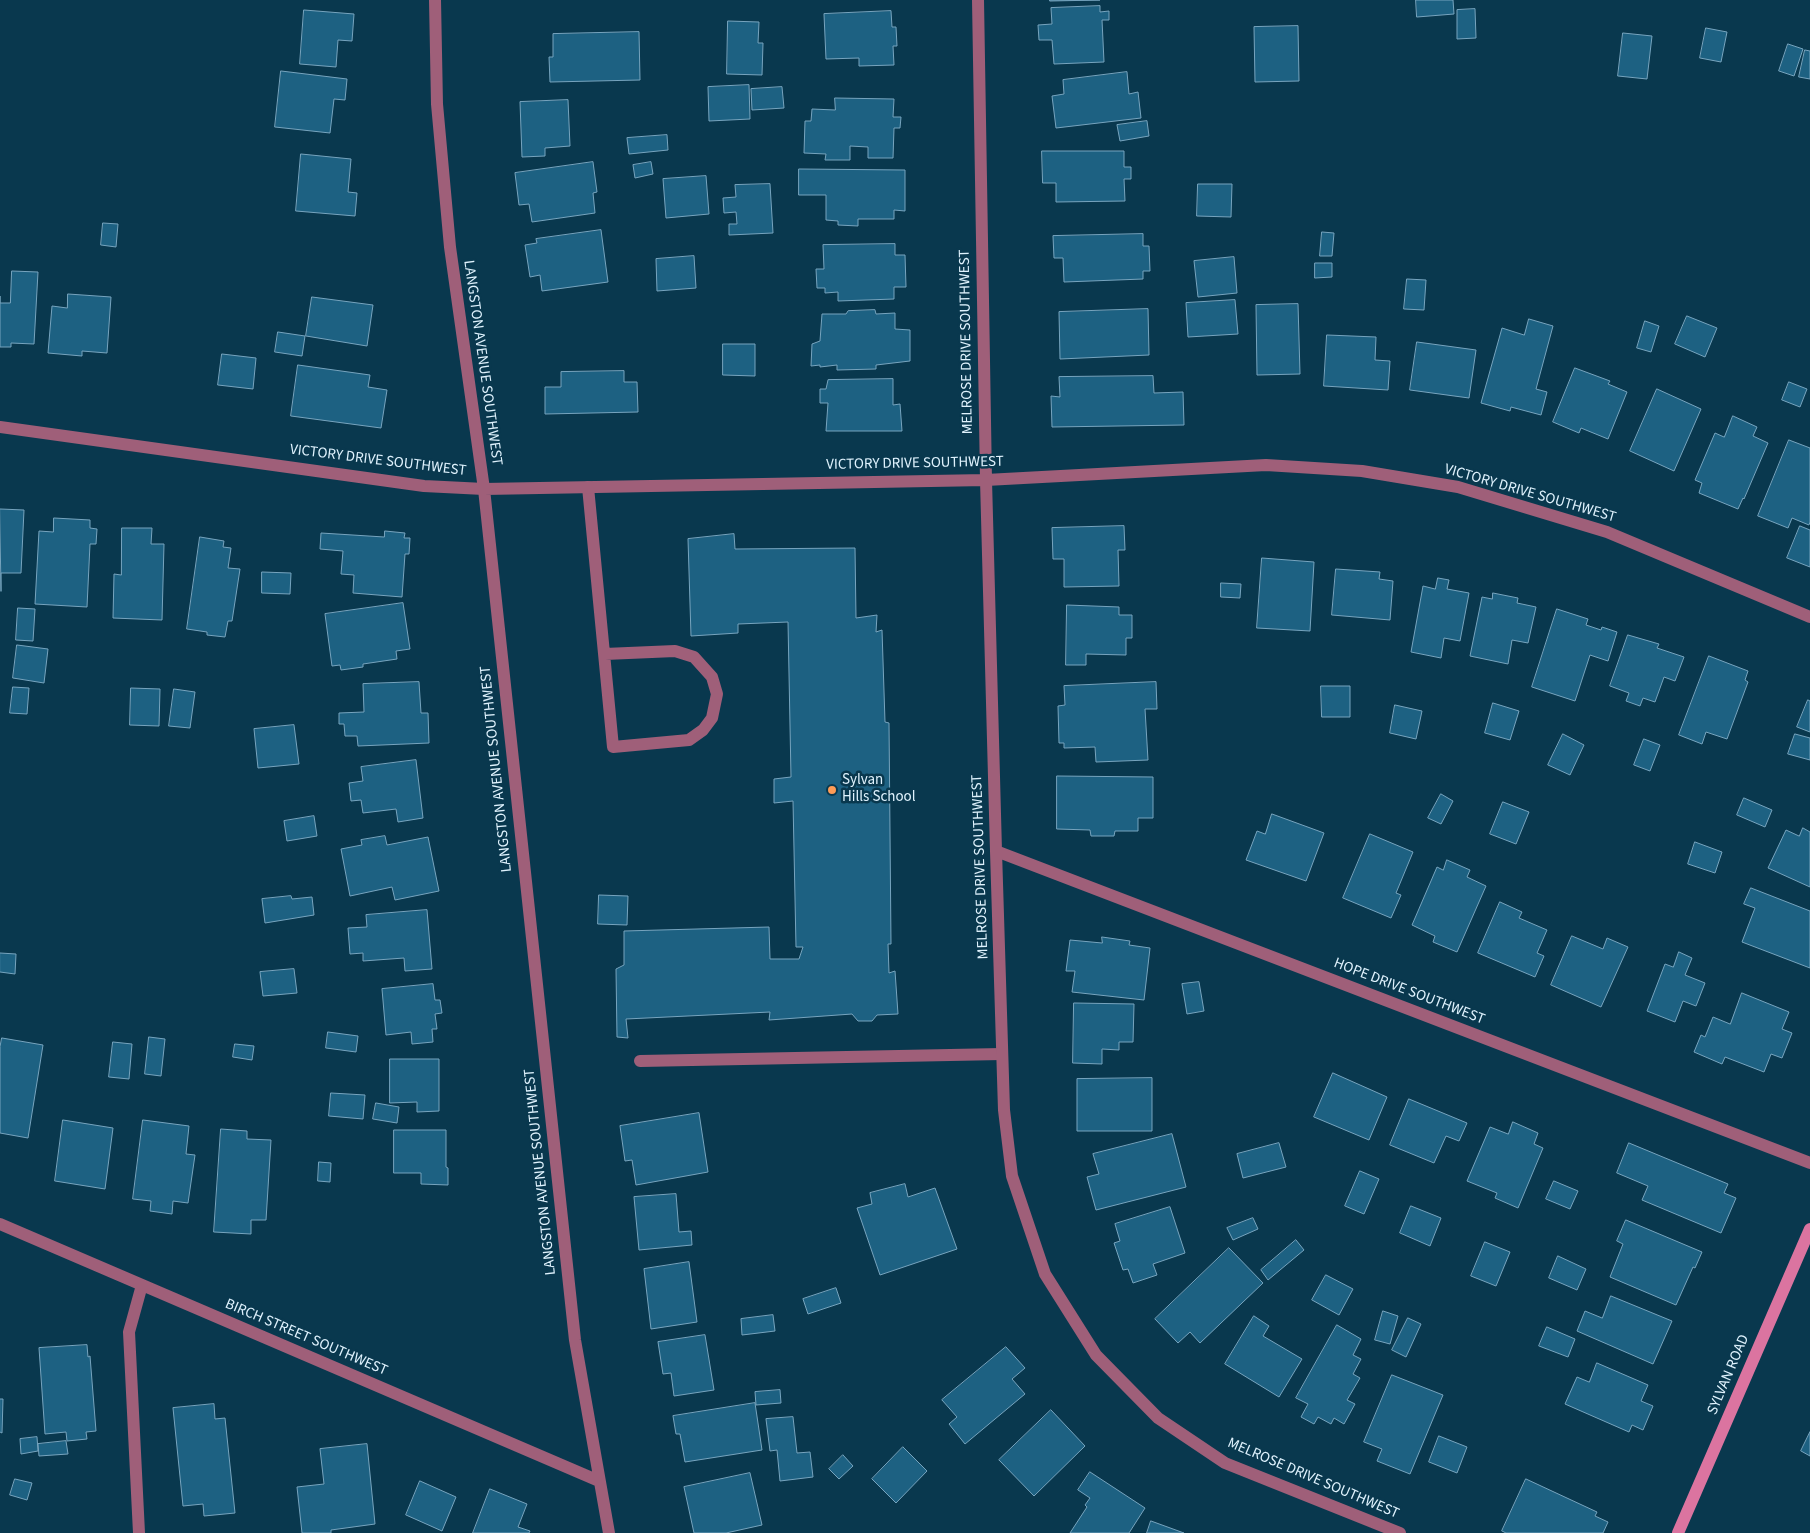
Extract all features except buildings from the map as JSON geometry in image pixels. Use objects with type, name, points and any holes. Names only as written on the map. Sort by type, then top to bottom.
[{"type":"main road","name":"SYLVAN ROAD","points":[[1678,1533],[1810,1229]]},
{"type":"street","name":"LANGSTON AVENUE SOUTHWEST","points":[[435,0],[437,104],[450,247],[484,489],[575,1340],[609,1533]]},
{"type":"street","name":"MELROSE DRIVE SOUTHWEST","points":[[978,0],[986,480],[996,851],[1004,1110],[1012,1176],[1045,1274],[1096,1355],[1158,1418],[1225,1463],[1400,1533]]},
{"type":"street","name":"VICTORY DRIVE SOUTHWEST","points":[[0,427],[424,486],[484,489],[986,480],[1266,465],[1362,471],[1458,487],[1607,532],[1810,617]]},
{"type":"street","points":[[588,487],[604,654],[613,746],[689,740],[703,730],[712,718],[716,694],[712,677],[694,657],[675,651],[604,654]]},
{"type":"street","name":"HOPE DRIVE SOUTHWEST","points":[[996,851],[1810,1163]]},
{"type":"street","points":[[640,1061],[1002,1054]]},
{"type":"street","name":"BIRCH STREET SOUTHWEST","points":[[0,1224],[599,1481]]},
{"type":"street","points":[[139,1533],[129,1332],[142,1285]]},
{"type":"place","name":"Sylvan Hills School","points":[[832,790]]}]
